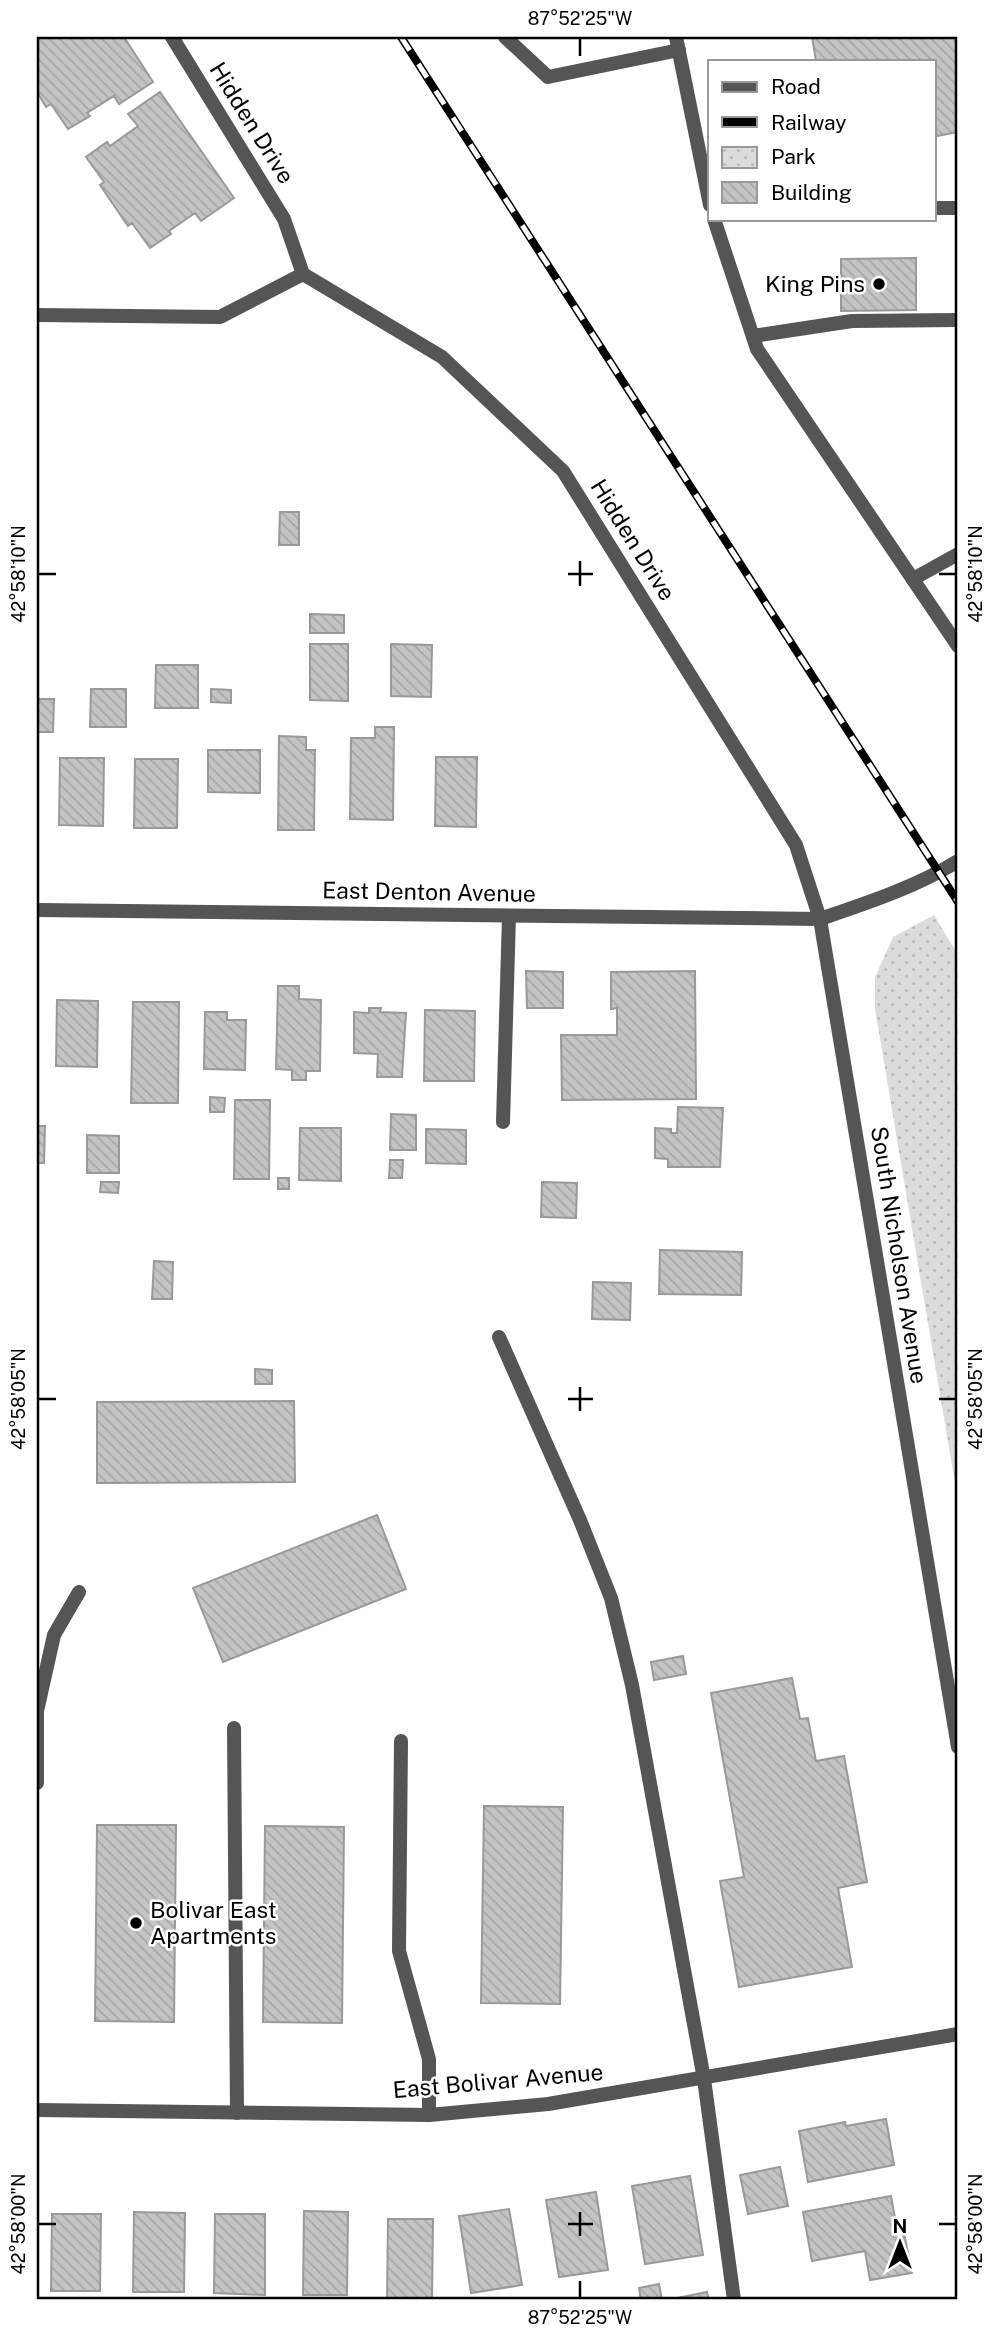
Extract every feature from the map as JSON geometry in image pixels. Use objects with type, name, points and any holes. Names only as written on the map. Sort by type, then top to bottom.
[{"type":"street","name":"Hidden Drive","points":[[172,37],[284,219],[303,274],[442,357],[563,471],[796,845],[820,919]]},
{"type":"street","points":[[505,37],[548,77],[677,43],[708,195]]},
{"type":"street","points":[[936,208],[958,208]]},
{"type":"street","points":[[714,220],[757,349],[958,646]]},
{"type":"street","points":[[37,315],[220,317],[303,274]]},
{"type":"street","points":[[753,336],[852,321],[958,320]]},
{"type":"street","points":[[913,579],[958,554]]},
{"type":"street","points":[[820,919],[876,900],[957,863]]},
{"type":"street","name":"East Denton Avenue","points":[[37,910],[820,919]]},
{"type":"street","points":[[503,1122],[509,916]]},
{"type":"street","name":"South Nicholson Avenue","points":[[820,919],[958,1747]]},
{"type":"street","points":[[499,1337],[580,1520],[611,1598],[632,1685],[704,2079],[734,2300]]},
{"type":"street","points":[[37,1783],[37,1711],[54,1635],[79,1592]]},
{"type":"street","points":[[234,1728],[237,2113]]},
{"type":"street","points":[[401,1741],[399,1951],[429,2059],[429,2115]]},
{"type":"street","name":"East Bolivar Avenue","points":[[37,2110],[429,2115],[548,2104],[958,2034]]},
{"type":"green space","points":[[934,915],[958,955],[958,1501],[875,1009],[875,977],[893,937]]},
{"type":"building","points":[[37,37],[124,37],[153,82],[119,104],[114,96],[87,113],[90,116],[68,129],[51,104],[46,107],[37,92]]},
{"type":"building","points":[[812,37],[958,37],[958,132],[937,136],[936,60],[816,60]]},
{"type":"building","points":[[160,92],[234,198],[201,221],[195,213],[150,248],[132,223],[128,226],[100,185],[104,182],[86,157],[107,142],[110,146],[138,126],[128,114]]},
{"type":"building","name":"King Pins","points":[[916,258],[916,310],[841,311],[841,259]]},
{"type":"building","points":[[280,512],[299,512],[299,545],[279,545]]},
{"type":"building","points":[[310,614],[344,615],[344,633],[310,633]]},
{"type":"building","points":[[310,644],[348,644],[348,701],[310,700]]},
{"type":"building","points":[[391,644],[432,645],[431,697],[391,696]]},
{"type":"building","points":[[156,665],[198,665],[198,708],[155,708]]},
{"type":"building","points":[[91,689],[126,689],[126,727],[90,727]]},
{"type":"building","points":[[211,689],[231,690],[231,703],[211,702]]},
{"type":"building","points":[[37,699],[54,699],[53,732],[37,732]]},
{"type":"building","points":[[375,727],[394,727],[393,820],[350,819],[351,738],[375,738]]},
{"type":"building","points":[[279,736],[306,737],[306,750],[315,750],[314,830],[278,830]]},
{"type":"building","points":[[208,750],[260,750],[260,793],[208,792]]},
{"type":"building","points":[[436,757],[477,757],[476,827],[435,826]]},
{"type":"building","points":[[60,758],[104,758],[103,826],[59,825]]},
{"type":"building","points":[[135,759],[178,759],[177,828],[134,828]]},
{"type":"building","points":[[526,971],[563,972],[563,1008],[527,1008]]},
{"type":"building","points":[[695,971],[696,1099],[562,1100],[561,1035],[617,1035],[617,1008],[611,1009],[611,972]]},
{"type":"building","points":[[278,986],[299,986],[299,999],[321,1000],[320,1071],[306,1071],[306,1080],[292,1080],[292,1070],[276,1069]]},
{"type":"building","points":[[57,1000],[98,1001],[97,1067],[56,1066]]},
{"type":"building","points":[[133,1002],[179,1002],[178,1103],[131,1103]]},
{"type":"building","points":[[369,1008],[381,1008],[380,1012],[406,1013],[402,1077],[377,1077],[378,1054],[354,1053],[354,1012],[369,1013]]},
{"type":"building","points":[[425,1010],[475,1011],[474,1081],[424,1081]]},
{"type":"building","points":[[205,1012],[227,1012],[227,1020],[246,1020],[245,1070],[204,1069]]},
{"type":"building","points":[[210,1097],[225,1098],[224,1112],[210,1112]]},
{"type":"building","points":[[235,1100],[270,1100],[269,1179],[234,1179]]},
{"type":"building","points":[[678,1107],[723,1108],[720,1167],[668,1167],[668,1159],[655,1158],[655,1128],[671,1129],[671,1133],[677,1133]]},
{"type":"building","points":[[391,1114],[416,1115],[416,1150],[390,1150]]},
{"type":"building","points":[[37,1126],[45,1126],[44,1163],[37,1163]]},
{"type":"building","points":[[300,1128],[341,1128],[341,1181],[299,1180]]},
{"type":"building","points":[[426,1129],[466,1130],[466,1164],[426,1163]]},
{"type":"building","points":[[87,1135],[119,1136],[119,1173],[87,1173]]},
{"type":"building","points":[[390,1160],[403,1160],[402,1178],[389,1178]]},
{"type":"building","points":[[278,1178],[289,1178],[289,1189],[278,1189]]},
{"type":"building","points":[[101,1182],[119,1182],[118,1193],[100,1192]]},
{"type":"building","points":[[542,1182],[577,1183],[576,1218],[541,1217]]},
{"type":"building","points":[[660,1250],[742,1252],[741,1295],[659,1294]]},
{"type":"building","points":[[154,1261],[173,1262],[172,1299],[152,1299]]},
{"type":"building","points":[[593,1282],[631,1283],[630,1320],[592,1319]]},
{"type":"building","points":[[255,1369],[272,1370],[272,1384],[255,1384]]},
{"type":"building","points":[[294,1401],[295,1482],[97,1483],[97,1402]]},
{"type":"building","points":[[377,1515],[406,1589],[223,1662],[193,1588]]},
{"type":"building","points":[[683,1656],[686,1674],[654,1680],[651,1662]]},
{"type":"building","points":[[792,1678],[800,1719],[808,1718],[816,1761],[844,1756],[867,1882],[838,1888],[852,1967],[739,1987],[720,1881],[744,1877],[711,1693]]},
{"type":"building","points":[[484,1806],[563,1807],[560,2004],[481,2003]]},
{"type":"building","name":"Bolivar East Apartments","points":[[97,1825],[176,1825],[174,2022],[95,2021]]},
{"type":"building","points":[[265,1826],[344,1827],[342,2023],[263,2022]]},
{"type":"building","points":[[886,2119],[894,2165],[808,2182],[799,2131],[845,2122],[846,2126]]},
{"type":"building","points":[[780,2167],[788,2206],[748,2214],[740,2175]]},
{"type":"building","points":[[690,2176],[703,2255],[645,2264],[632,2186]]},
{"type":"building","points":[[596,2192],[608,2270],[559,2277],[546,2200]]},
{"type":"building","points":[[891,2196],[897,2229],[903,2228],[912,2273],[870,2280],[865,2251],[812,2261],[803,2212]]},
{"type":"building","points":[[509,2209],[522,2285],[471,2293],[459,2216]]},
{"type":"building","points":[[304,2211],[348,2212],[347,2295],[303,2295]]},
{"type":"building","points":[[134,2212],[185,2213],[184,2292],[133,2292]]},
{"type":"building","points":[[52,2214],[101,2214],[100,2291],[51,2291]]},
{"type":"building","points":[[215,2214],[265,2214],[265,2295],[214,2293]]},
{"type":"building","points":[[388,2219],[433,2219],[432,2300],[387,2299]]},
{"type":"building","points":[[659,2284],[662,2300],[641,2300],[639,2288]]},
{"type":"building","points":[[707,2292],[709,2300],[667,2300]]},
{"type":"building","points":[[918,2298],[918,2300],[875,2300]]},
{"type":"railway","points":[[401,37],[958,902]]},
{"type":"place","name":"King Pins","points":[[879,284]]},
{"type":"place","name":"Bolivar East Apartments","points":[[136,1923]]}]
